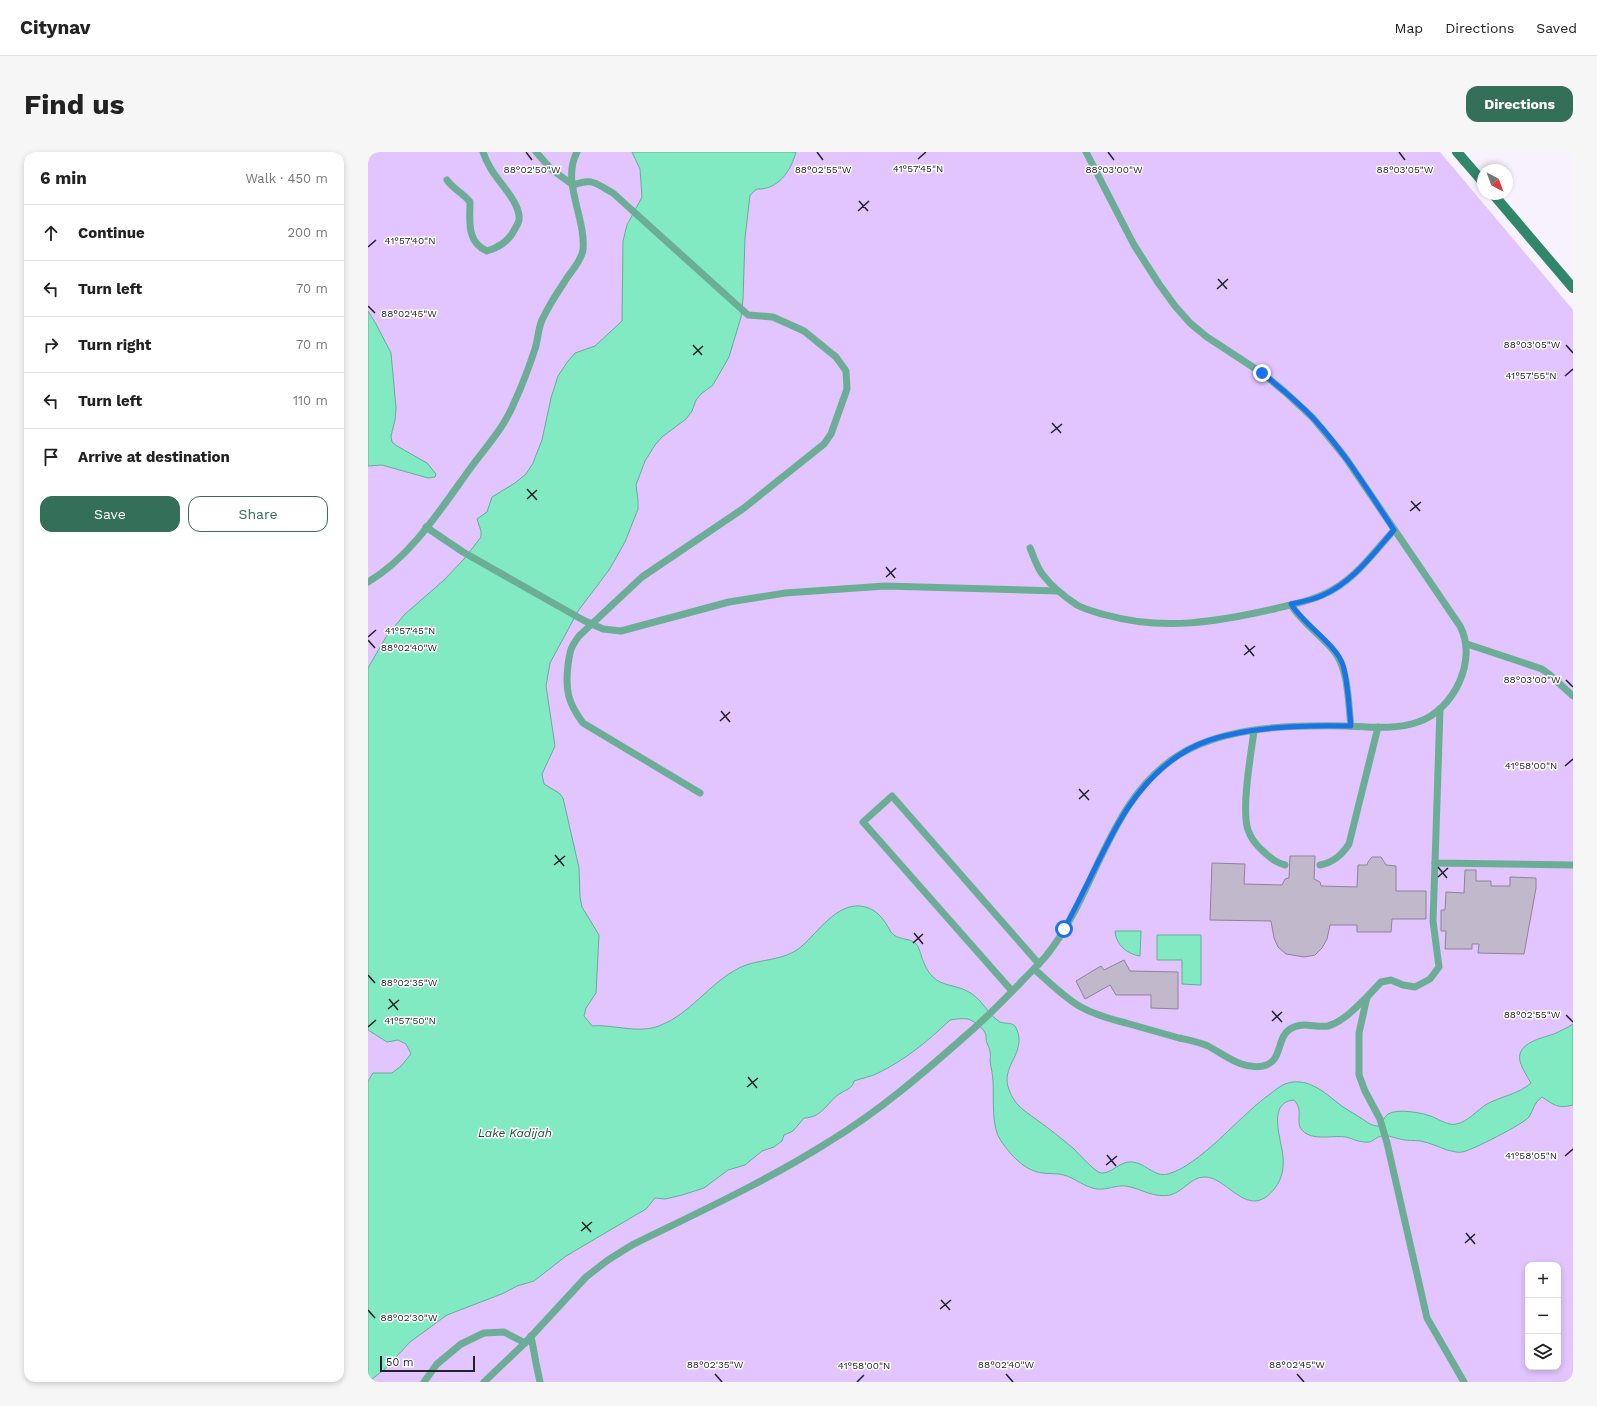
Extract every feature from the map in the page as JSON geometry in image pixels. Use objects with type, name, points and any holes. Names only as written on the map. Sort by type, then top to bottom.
[{"type":"main road","points":[[1457,152],[1477,175]]},
{"type":"main road","points":[[1498,200],[1573,288]]},
{"type":"lane","points":[[447,180],[470,202],[469,224],[474,242],[480,249],[487,251],[496,248],[510,238],[519,221],[518,211],[515,203],[490,168],[483,152]]},
{"type":"lane","points":[[536,152],[552,169],[573,185]]},
{"type":"lane","points":[[368,582],[391,566],[415,541],[496,434],[514,405],[534,350],[542,321],[565,281],[580,260],[583,250],[582,222],[573,194],[574,159],[577,152]]},
{"type":"lane","points":[[484,1382],[526,1343],[586,1277],[608,1260],[632,1245],[789,1166],[832,1141],[916,1080],[972,1030],[994,1010],[1049,952],[1064,929],[1119,822],[1147,783],[1178,756],[1209,740],[1254,730],[1351,726],[1378,727],[1418,722],[1429,717],[1440,709],[1451,697],[1463,671],[1467,644],[1465,634],[1460,626],[1345,457],[1313,418],[1262,373],[1207,337],[1190,323],[1175,306],[1134,245],[1086,152]]},
{"type":"lane","points":[[573,185],[592,181],[613,193],[748,315],[773,317],[804,331],[836,357],[846,371],[847,389],[831,434],[824,444],[744,508],[642,578],[579,636],[571,647],[566,681],[568,696],[574,711],[583,724],[700,794]]},
{"type":"lane","points":[[426,527],[463,552],[583,620],[593,623],[603,629],[621,631],[729,602],[785,593],[885,586],[1057,591]]},
{"type":"lane","points":[[1030,548],[1042,575],[1057,591],[1078,605],[1120,619],[1140,622],[1176,624],[1210,621],[1322,596],[1341,584],[1367,561],[1394,530]]},
{"type":"lane","points":[[1291,604],[1297,614],[1334,651],[1342,664],[1351,726]]},
{"type":"lane","points":[[1467,644],[1542,669],[1573,696]]},
{"type":"lane","points":[[1012,991],[863,822],[892,796],[1036,966],[1079,1006],[1097,1015],[1207,1046],[1248,1067],[1264,1066],[1277,1056],[1283,1036],[1288,1030],[1297,1025],[1329,1026],[1338,1022],[1367,997],[1381,982],[1392,980],[1403,985],[1415,986],[1430,979],[1439,967],[1433,921],[1440,709]]},
{"type":"lane","points":[[1320,865],[1334,860],[1349,844],[1378,727]]},
{"type":"lane","points":[[1254,730],[1245,809],[1248,828],[1254,841],[1261,849],[1272,860],[1285,865]]},
{"type":"lane","points":[[1435,863],[1573,865]]},
{"type":"lane","points":[[1367,997],[1359,1033],[1359,1075],[1365,1091],[1380,1119],[1427,1318],[1464,1382]]},
{"type":"lane","points":[[424,1382],[437,1364],[461,1344],[484,1333],[504,1332],[526,1343]]},
{"type":"lane","points":[[531,1336],[540,1382]]},
{"type":"shaded area","points":[[368,152],[1440,152],[1477,196],[1477,200],[1480,200],[1573,310],[1573,1382],[368,1382]]},
{"type":"water","name":"Lake Kadijah","points":[[632,152],[796,152],[791,166],[777,183],[757,189],[750,195],[745,238],[741,317],[729,357],[713,385],[696,400],[692,411],[686,419],[662,437],[645,461],[636,485],[638,509],[625,542],[609,570],[578,611],[550,663],[546,686],[555,746],[542,774],[544,784],[559,793],[563,798],[579,868],[580,897],[582,907],[599,935],[596,993],[586,1008],[584,1016],[592,1026],[642,1029],[659,1026],[681,1014],[728,974],[747,965],[787,955],[795,951],[835,914],[843,909],[860,906],[869,908],[877,913],[894,935],[915,943],[927,970],[937,980],[967,991],[977,998],[1000,1022],[1015,1026],[1019,1037],[1019,1044],[1010,1067],[1007,1080],[1013,1099],[1017,1104],[1074,1149],[1091,1166],[1101,1173],[1108,1172],[1122,1164],[1130,1162],[1135,1162],[1163,1175],[1180,1169],[1206,1151],[1276,1089],[1288,1083],[1304,1083],[1318,1088],[1343,1107],[1374,1125],[1379,1126],[1388,1114],[1398,1111],[1424,1114],[1450,1124],[1460,1123],[1487,1104],[1521,1090],[1531,1083],[1523,1070],[1520,1061],[1522,1050],[1531,1042],[1554,1034],[1573,1024],[1573,1105],[1564,1107],[1556,1106],[1542,1097],[1537,1102],[1529,1117],[1525,1120],[1486,1142],[1459,1152],[1447,1150],[1421,1141],[1403,1140],[1387,1136],[1381,1136],[1366,1142],[1346,1137],[1311,1136],[1300,1127],[1299,1109],[1294,1100],[1285,1102],[1280,1108],[1278,1123],[1283,1157],[1283,1169],[1277,1185],[1265,1198],[1256,1201],[1247,1200],[1221,1183],[1204,1177],[1195,1179],[1179,1191],[1164,1196],[1126,1186],[1097,1189],[1064,1175],[1036,1172],[1024,1166],[1009,1152],[998,1135],[994,1121],[993,1079],[990,1050],[986,1041],[985,1032],[973,1021],[968,1019],[950,1020],[925,1043],[898,1062],[875,1074],[854,1081],[851,1087],[836,1096],[821,1112],[811,1117],[804,1118],[793,1131],[784,1135],[782,1141],[774,1147],[762,1151],[745,1165],[728,1170],[704,1188],[665,1199],[655,1198],[646,1209],[566,1256],[534,1281],[517,1286],[504,1293],[447,1315],[410,1342],[384,1370],[368,1382],[368,1081],[373,1073],[392,1073],[401,1066],[411,1054],[406,1044],[398,1040],[387,1042],[368,1030],[368,668],[386,637],[404,615],[444,580],[464,559],[481,537],[481,531],[477,519],[487,512],[492,497],[515,483],[526,474],[533,463],[542,440],[551,398],[558,376],[568,361],[575,353],[595,346],[622,321],[623,241],[627,225],[642,197],[640,169]]},
{"type":"water","points":[[368,311],[391,353],[396,408],[391,436],[392,442],[427,463],[436,474],[435,477],[428,478],[382,465],[368,466]]},
{"type":"water","points":[[1115,931],[1141,931],[1140,956],[1127,951],[1120,945]]},
{"type":"water","points":[[1157,935],[1201,935],[1201,985],[1182,984],[1182,960],[1157,960]]},
{"type":"building","points":[[1290,856],[1315,856],[1314,879],[1320,882],[1321,886],[1357,887],[1358,865],[1367,865],[1372,857],[1381,857],[1386,865],[1396,866],[1396,891],[1426,891],[1426,919],[1392,919],[1391,932],[1357,932],[1357,925],[1330,925],[1327,939],[1322,948],[1315,955],[1304,957],[1286,954],[1278,947],[1274,938],[1271,921],[1210,920],[1212,863],[1245,864],[1244,884],[1282,885],[1285,879],[1289,878]]},
{"type":"building","points":[[1465,870],[1476,870],[1476,881],[1491,881],[1491,886],[1510,886],[1510,877],[1536,878],[1536,888],[1524,954],[1478,953],[1479,944],[1472,944],[1472,949],[1445,949],[1446,931],[1441,931],[1441,910],[1445,910],[1446,892],[1464,893]]},
{"type":"building","points":[[1124,960],[1130,971],[1178,972],[1178,1009],[1151,1008],[1151,995],[1116,995],[1110,985],[1085,999],[1076,981],[1101,966],[1104,970]]},
{"type":"route","points":[[1064,929],[1119,822],[1147,783],[1160,770],[1178,756],[1209,740],[1254,730],[1351,726],[1342,664],[1334,651],[1297,614],[1291,604],[1322,596],[1347,580],[1367,561],[1394,530],[1345,457],[1313,418],[1262,373]]}]
